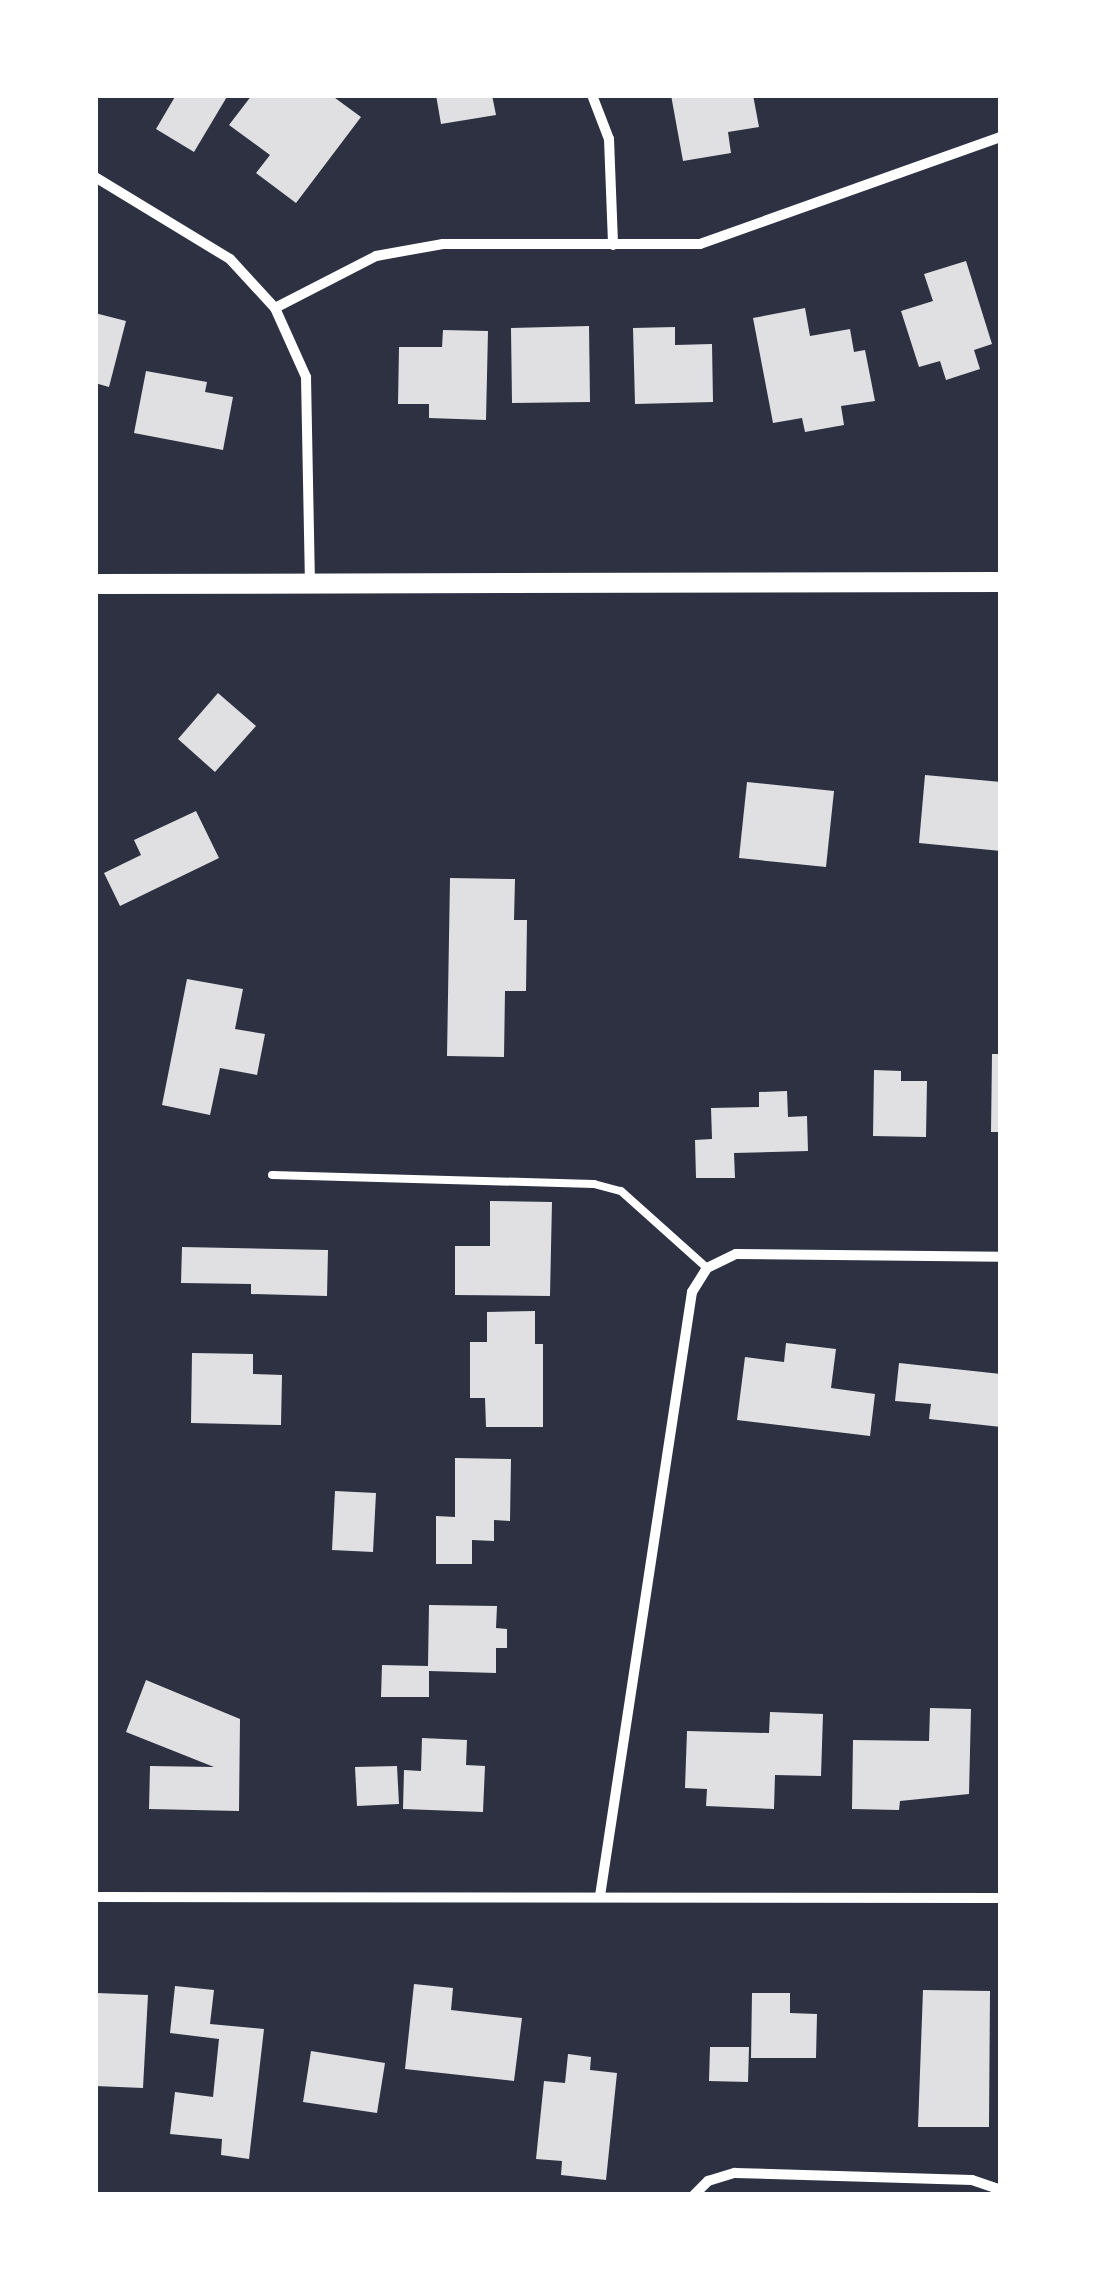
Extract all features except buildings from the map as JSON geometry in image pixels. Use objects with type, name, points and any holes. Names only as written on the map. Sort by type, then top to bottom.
[{"type":"main road","points":[[95,584],[1001,582]]},
{"type":"street","points":[[592,95],[609,139],[613,245]]},
{"type":"street","points":[[275,308],[376,256],[443,244],[700,244],[757,230],[1001,137]]},
{"type":"street","points":[[95,176],[230,259],[275,308],[306,377],[310,583]]},
{"type":"street","points":[[600,1896],[692,1292],[707,1268],[736,1254],[1001,1257]]},
{"type":"street","points":[[95,1898],[530,1902],[600,1896],[1001,1898]]},
{"type":"street","points":[[694,2195],[708,2181],[735,2174],[972,2180],[1001,2190]]},
{"type":"lane","points":[[272,1174],[594,1184],[621,1191],[707,1268]]}]
